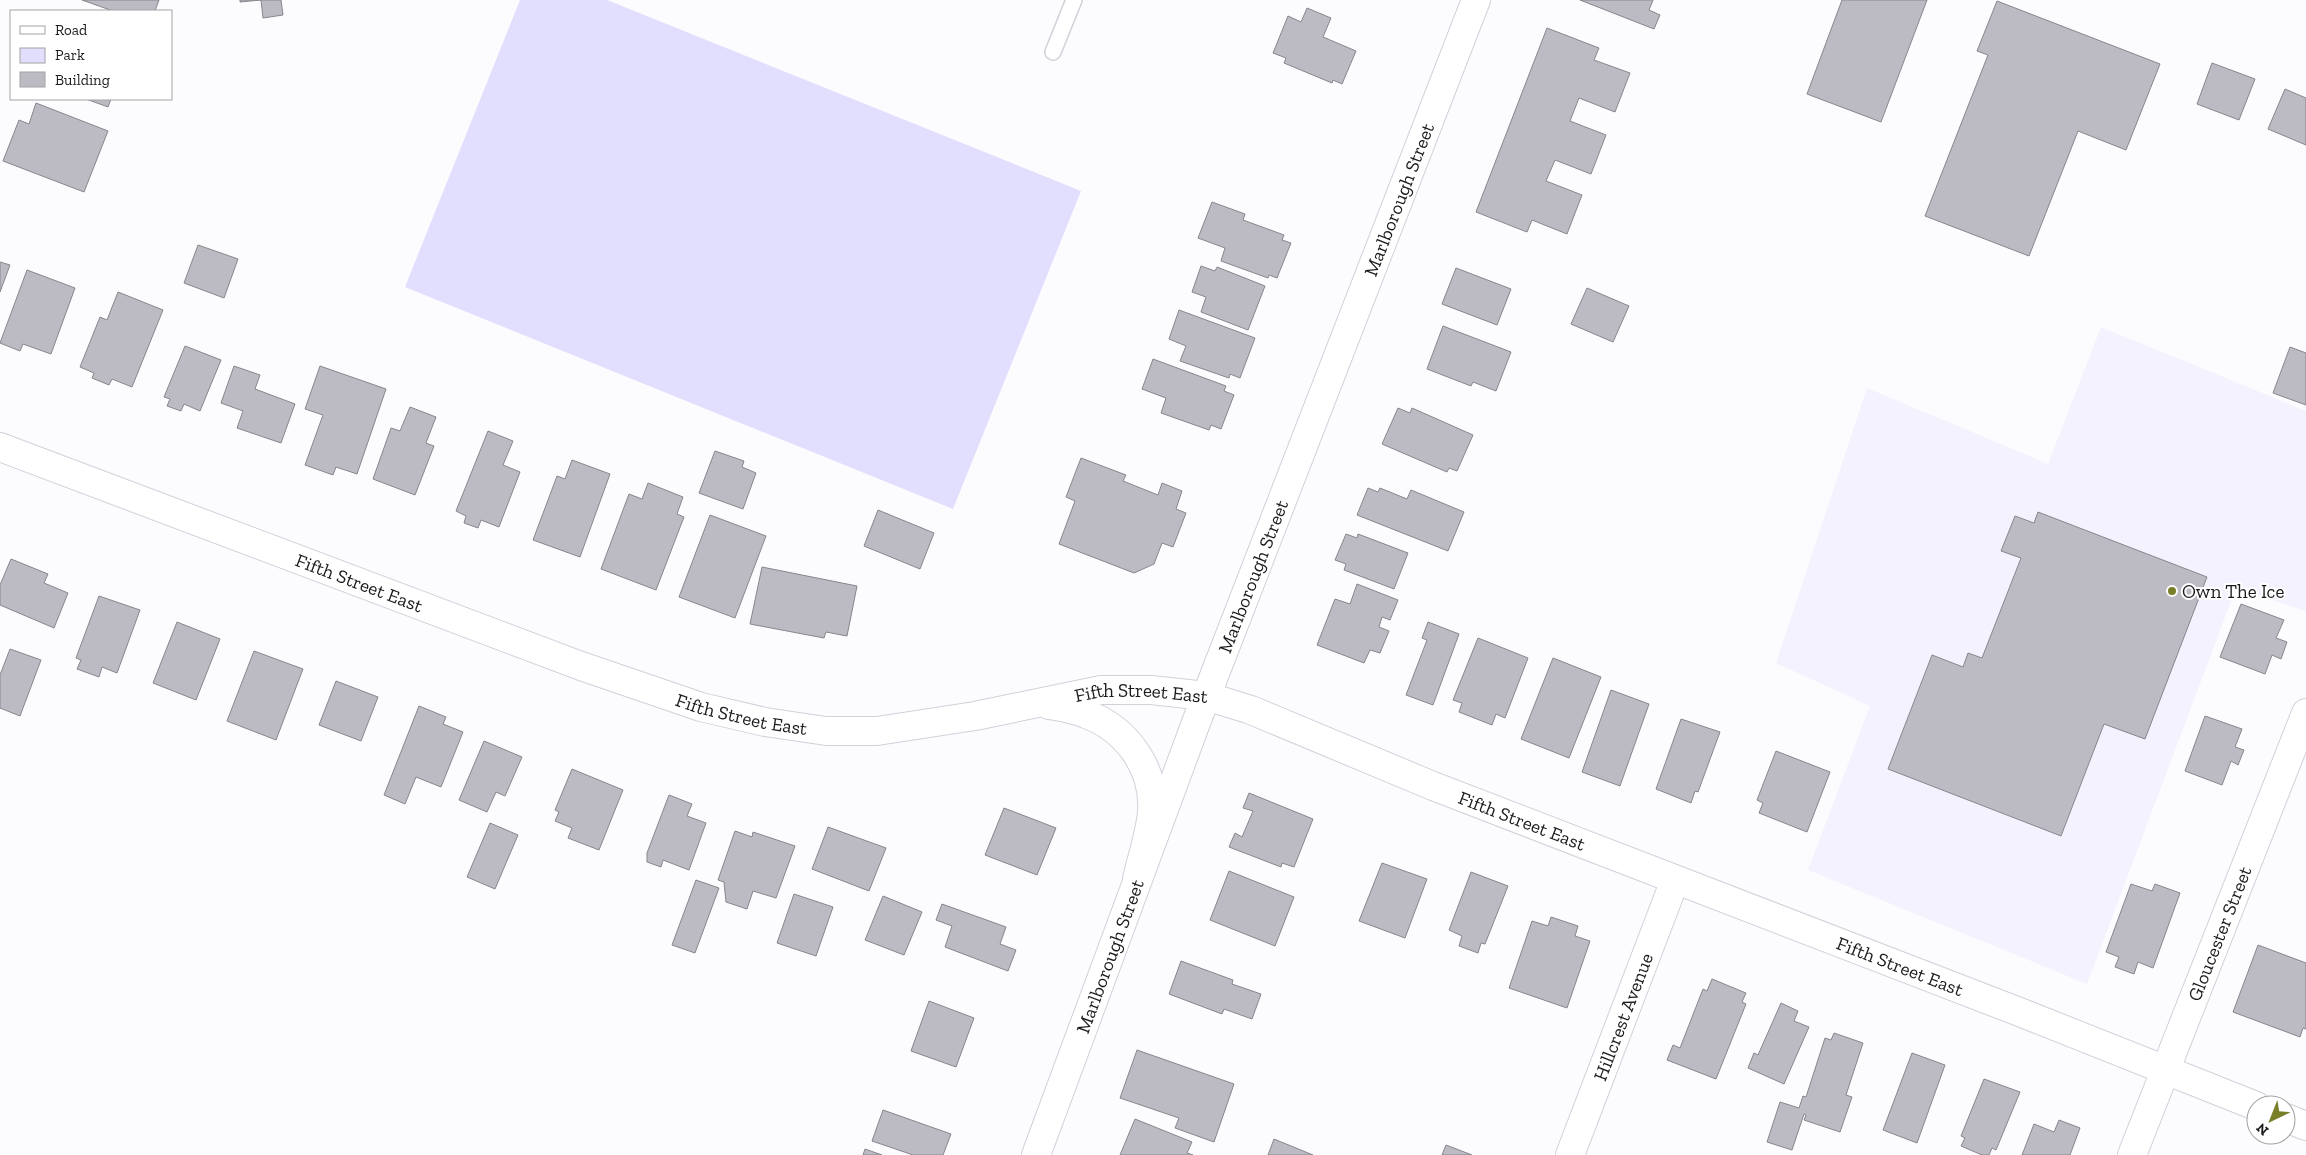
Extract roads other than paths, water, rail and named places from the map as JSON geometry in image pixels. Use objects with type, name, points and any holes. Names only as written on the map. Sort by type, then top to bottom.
[{"type":"street","name":"Marlborough Street","points":[[1036,1155],[1206,696],[1476,0]]},
{"type":"street","name":"Fifth Street East","points":[[0,447],[581,666],[700,707],[765,722],[826,731],[877,731],[975,716],[1101,690],[1151,690],[1206,696],[1251,710],[1433,786],[2246,1102]]},
{"type":"street","points":[[1040,703],[1086,714],[1102,722],[1121,735],[1135,750],[1147,770],[1152,812],[1138,879]]},
{"type":"street","name":"Gloucester Street","points":[[2132,1155],[2306,713]]},
{"type":"street","name":"Hillcrest Avenue","points":[[1570,1155],[1675,880]]},
{"type":"lane","points":[[1053,52],[1074,0]]},
{"type":"place","name":"Own The Ice","points":[[2172,591]]}]
